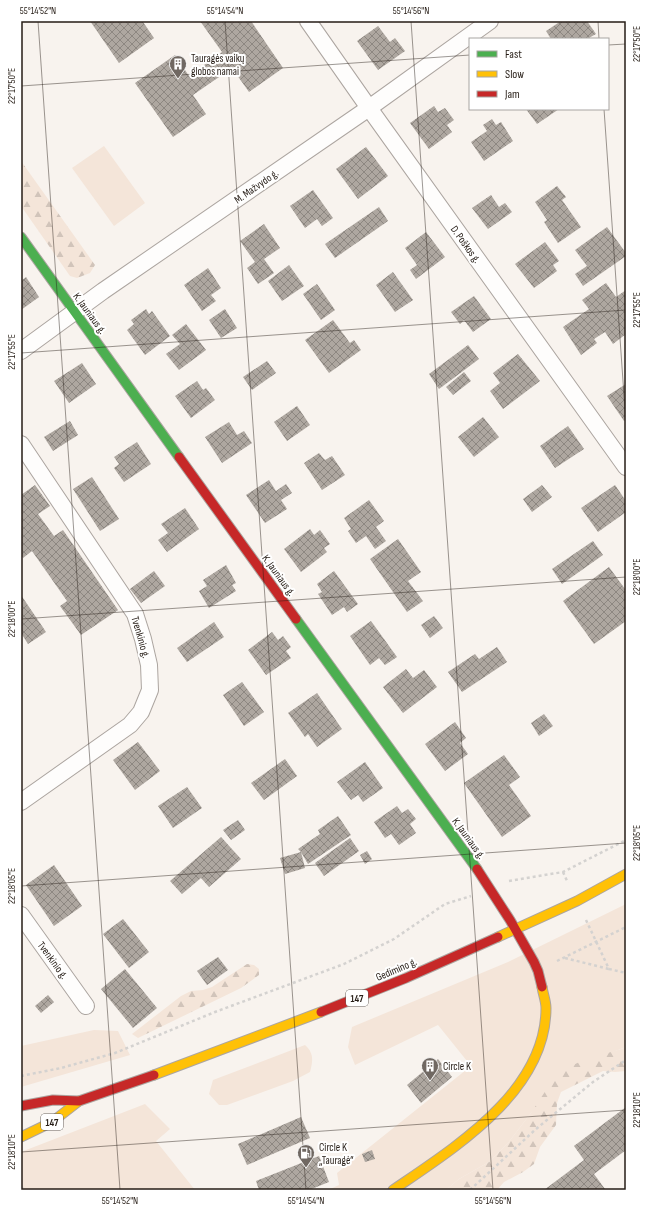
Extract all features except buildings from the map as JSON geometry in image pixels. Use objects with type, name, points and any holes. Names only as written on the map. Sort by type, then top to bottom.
[{"type":"main road","name":"K. Jauniaus g.","points":[[21,237],[489,888],[516,929],[538,971],[545,998],[546,1028],[538,1053],[527,1075],[501,1106],[466,1138],[393,1190]]},
{"type":"main road","name":"Gedimino g.","points":[[21,1106],[53,1100],[79,1101],[119,1088],[335,1008],[406,978],[577,901],[626,874]]},
{"type":"main road","name":"Gedimino g.","points":[[21,1137],[37,1131],[58,1118],[79,1101]]},
{"type":"street","name":"D. Poškos g.","points":[[308,21],[626,467]]},
{"type":"street","name":"M. Mažvydo g.","points":[[21,351],[74,312],[369,108],[490,21]]},
{"type":"street","name":"Tvenkinio g.","points":[[21,444],[135,614],[149,665],[150,690],[141,712],[130,725],[21,802]]},
{"type":"street","name":"Tvenkinio g.","points":[[21,915],[86,1006]]},
{"type":"path","points":[[21,1076],[61,1068],[116,1053],[215,1012],[344,964],[394,939],[445,904],[514,880],[563,872],[626,840]]},
{"type":"path","points":[[563,872],[609,969]]},
{"type":"path","points":[[552,964],[626,927]]},
{"type":"path","points":[[564,958],[626,973]]},
{"type":"path","points":[[470,1190],[536,1129],[593,1082],[626,1060]]},
{"type":"path","points":[[21,1186],[24,1190]]},
{"type":"green space","points":[[104,146],[145,203],[114,226],[72,168]]},
{"type":"green space","points":[[21,161],[95,265],[90,273],[77,278],[70,276],[21,206]]},
{"type":"green space","points":[[626,904],[626,1047],[610,1053],[531,1113],[508,1143],[489,1162],[459,1179],[446,1190],[328,1190],[339,1185],[337,1173],[471,1066],[438,1025],[355,1065],[348,1047],[352,1027],[508,962]]},
{"type":"green space","points":[[247,964],[254,965],[259,969],[259,975],[241,988],[138,1038],[132,1034],[181,996],[191,991],[203,990],[212,987]]},
{"type":"green space","points":[[94,1030],[118,1031],[130,1055],[21,1087],[21,1046]]},
{"type":"green space","points":[[305,1045],[310,1051],[312,1057],[310,1072],[293,1081],[227,1105],[219,1105],[209,1094],[213,1080]]},
{"type":"green space","points":[[626,1047],[626,1071],[603,1071],[561,1092],[557,1103],[556,1125],[540,1147],[534,1164],[523,1172],[504,1182],[497,1190],[446,1190],[459,1179],[489,1162],[508,1143],[531,1113],[550,1084],[564,1069],[584,1060]]},
{"type":"green space","points":[[145,1104],[170,1129],[156,1141],[195,1190],[21,1190],[21,1152]]},
{"type":"traffic: fast","points":[[21,237],[179,457]]},
{"type":"traffic: fast","points":[[296,619],[477,869]]},
{"type":"traffic: slow","points":[[498,937],[577,901],[626,874]]},
{"type":"traffic: slow","points":[[393,1190],[443,1156],[468,1136],[492,1115],[514,1091],[531,1066],[542,1038],[546,1008],[542,987]]},
{"type":"traffic: slow","points":[[154,1075],[321,1012]]},
{"type":"traffic: slow","points":[[21,1137],[52,1122],[79,1101]]},
{"type":"traffic: jam","points":[[179,457],[296,619]]},
{"type":"traffic: jam","points":[[477,869],[510,920],[534,962],[542,987]]},
{"type":"traffic: jam","points":[[321,1012],[406,978],[498,937]]},
{"type":"traffic: jam","points":[[21,1106],[53,1100],[79,1101],[154,1075]]},
{"type":"place","name":"Tauragės vaikų globos namai","points":[[178,79]]},
{"type":"place","name":"Circle K","points":[[430,1081]]},
{"type":"place","name":"Circle K „Tauragė“","points":[[306,1168]]}]
